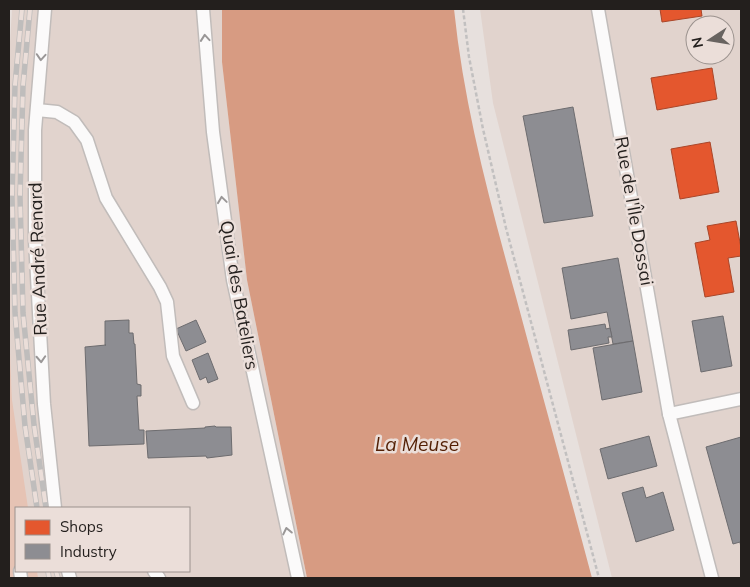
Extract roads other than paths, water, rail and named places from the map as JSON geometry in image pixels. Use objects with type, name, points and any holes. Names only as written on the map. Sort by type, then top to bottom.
[{"type":"street","name":"Rue André Renard","points":[[44,9],[35,130],[35,240],[44,404],[55,507]]},
{"type":"street","name":"Quai des Bateliers","points":[[203,9],[213,132],[233,280],[298,578]]},
{"type":"street","name":"Rue de l'Île Dossai","points":[[598,9],[669,414],[712,578]]},
{"type":"street","points":[[37,110],[57,112],[74,122],[87,140],[106,198],[160,287],[167,302],[173,356],[193,403]]},
{"type":"street","points":[[669,414],[741,399]]},
{"type":"water","name":"La Meuse","points":[[222,9],[454,9],[464,82],[479,154],[592,578],[307,578],[247,280],[222,62]]},
{"type":"railway","points":[[22,9],[15,85],[12,197],[15,313],[25,426],[37,507]]},
{"type":"railway","points":[[30,9],[23,86],[20,196],[23,313],[34,425],[46,507]]},
{"type":"railway","points":[[48,572],[49,578]]},
{"type":"railway","points":[[56,572],[58,578]]}]
